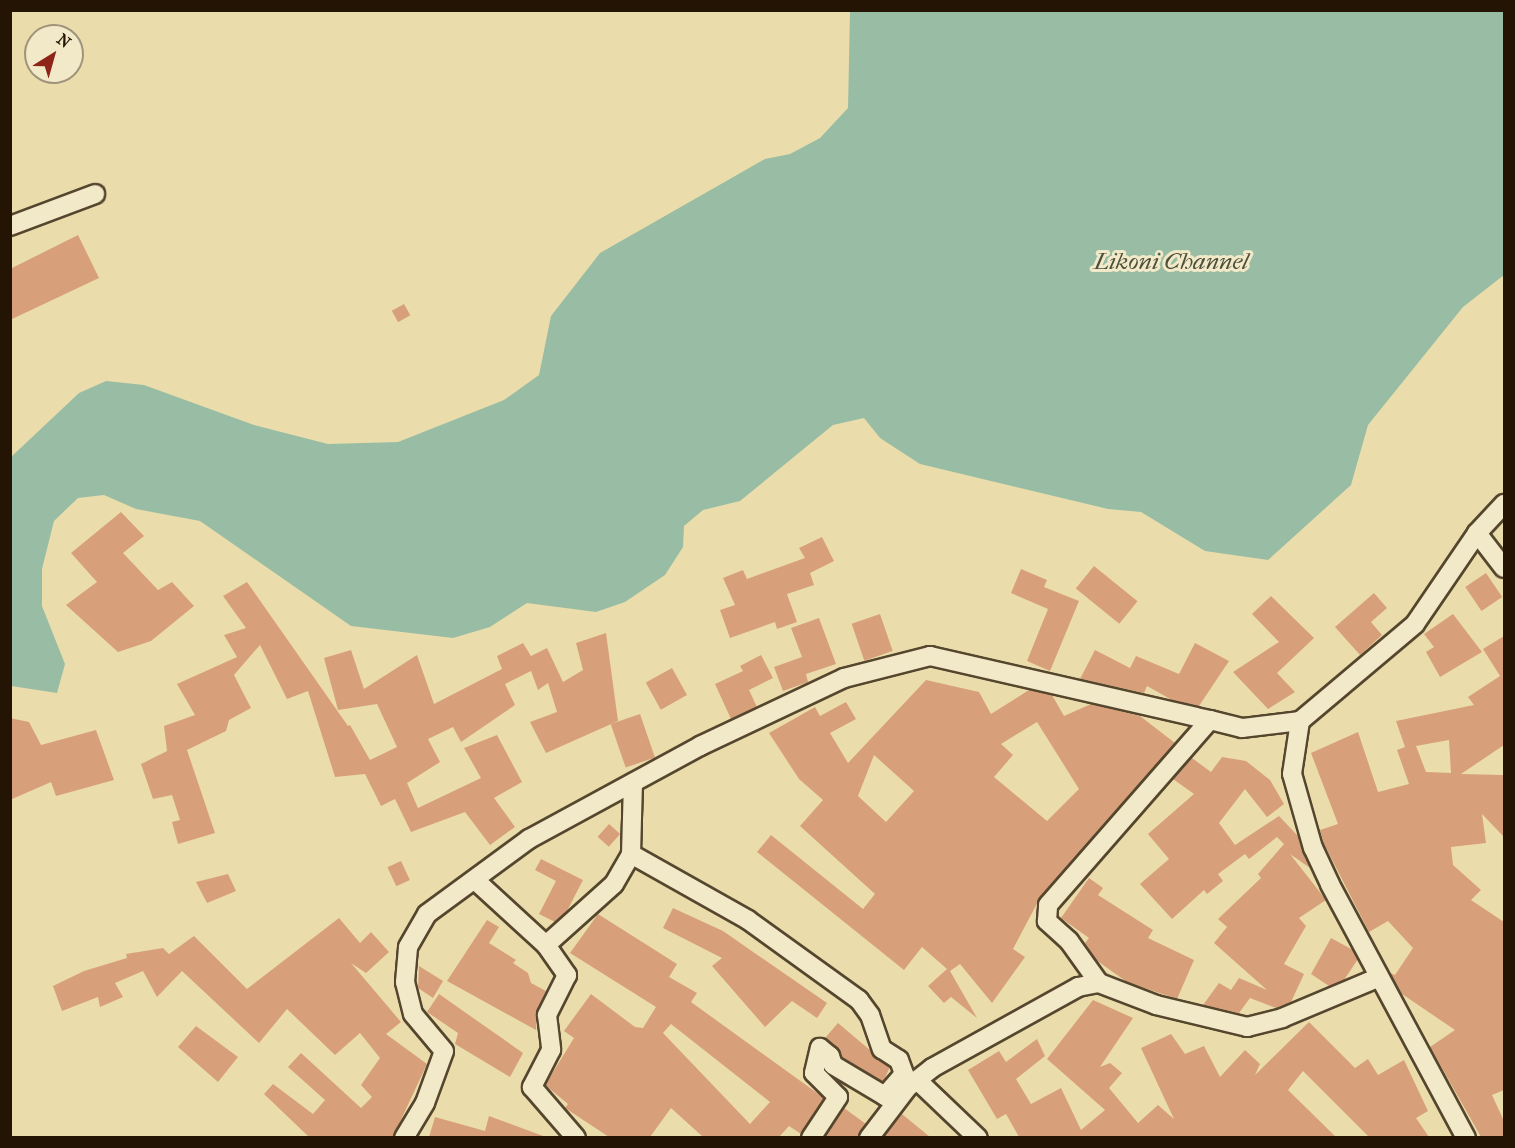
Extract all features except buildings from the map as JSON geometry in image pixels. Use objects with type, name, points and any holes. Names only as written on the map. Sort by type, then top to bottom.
[{"type":"street","points":[[10,226],[95,194]]},
{"type":"street","points":[[404,1137],[425,1103],[444,1051],[410,1008],[405,973],[408,947],[428,914],[529,838],[824,686],[930,656],[1242,728],[1300,721],[1415,624],[1477,533],[1504,504]]},
{"type":"street","points":[[1477,533],[1504,568]]},
{"type":"street","points":[[1210,720],[1178,761],[1105,836],[1044,912],[1099,983],[1156,1005],[1248,1027],[1282,1018],[1377,978]]},
{"type":"street","points":[[1300,721],[1292,774],[1295,793],[1313,848],[1377,978],[1466,1137]]},
{"type":"street","points":[[546,945],[614,884],[631,854],[633,783]]},
{"type":"street","points":[[631,854],[748,920],[859,1000],[870,1015],[882,1049],[900,1060],[904,1074],[869,1137]]},
{"type":"street","points":[[475,880],[546,945],[567,975],[547,1015],[551,1050],[532,1088],[576,1137]]},
{"type":"street","points":[[893,1096],[1060,995],[1099,983]]},
{"type":"street","points":[[811,1137],[838,1097],[814,1073],[820,1048],[830,1056],[833,1065],[893,1096]]},
{"type":"street","points":[[917,1080],[978,1137]]},
{"type":"water","name":"Likoni Channel","points":[[850,11],[1504,11],[1504,275],[1463,307],[1368,425],[1351,485],[1268,560],[1205,551],[1141,512],[1108,509],[920,464],[880,438],[864,418],[833,425],[740,501],[703,510],[684,526],[683,547],[665,575],[625,602],[596,612],[527,603],[490,627],[453,638],[351,626],[200,521],[136,509],[104,495],[78,498],[54,521],[42,569],[42,606],[65,664],[57,693],[11,686],[11,457],[79,393],[106,381],[144,385],[254,425],[328,444],[398,442],[504,400],[539,375],[551,316],[600,253],[765,159],[790,154],[820,138],[848,108]]}]
